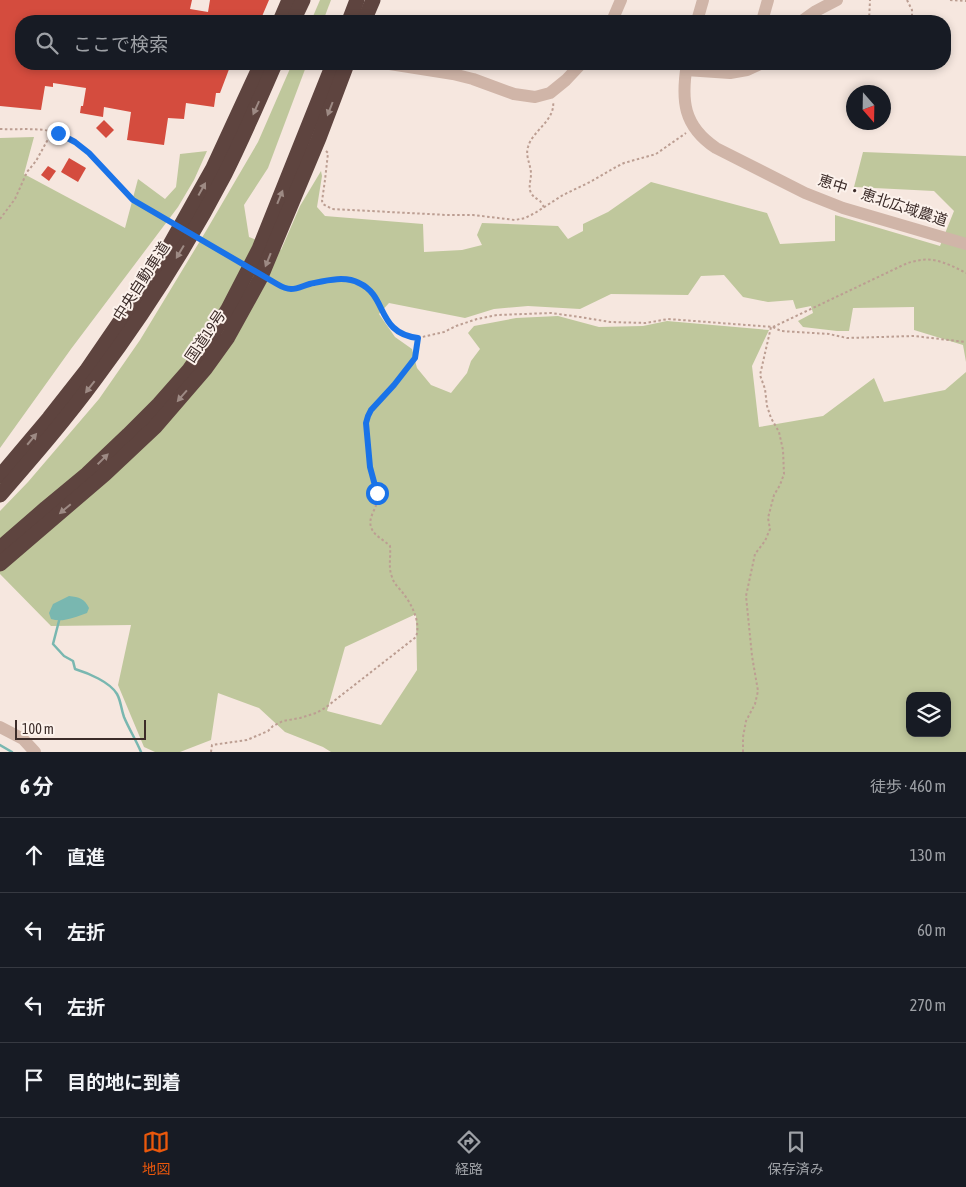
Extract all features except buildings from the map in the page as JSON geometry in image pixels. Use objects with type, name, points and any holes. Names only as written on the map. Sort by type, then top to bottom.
[{"type":"highway","points":[[283,15],[289,0]]},
{"type":"highway","points":[[297,15],[303,0]]},
{"type":"highway","points":[[351,15],[357,0]]},
{"type":"highway","points":[[367,15],[373,0]]},
{"type":"highway","name":"中央自動車道","points":[[0,476],[86,371],[158,266],[213,168],[258,70]]},
{"type":"highway","name":"中央自動車道","points":[[0,495],[60,425],[96,378],[135,324],[169,271],[196,227],[225,173],[272,70]]},
{"type":"highway","name":"国道19号","points":[[0,548],[87,474],[159,404],[189,370],[228,310],[260,249],[331,70]]},
{"type":"highway","name":"国道19号","points":[[0,564],[105,474],[148,434],[205,369],[228,337],[260,280],[345,70]]},
{"type":"street","points":[[615,15],[621,0]]},
{"type":"street","points":[[699,15],[703,0]]},
{"type":"street","points":[[764,15],[768,0]]},
{"type":"street","points":[[810,15],[837,0]]},
{"type":"street","points":[[423,70],[466,78],[528,97],[542,96],[550,93],[575,70]]},
{"type":"street","name":"恵中・恵北広域農道","points":[[687,70],[684,88],[687,113],[694,127],[708,143],[716,148],[804,192],[843,208],[966,244]]},
{"type":"street","points":[[713,70],[730,72],[747,70]]},
{"type":"street","points":[[0,727],[23,739],[35,752]]},
{"type":"path","points":[[869,15],[870,0]]},
{"type":"path","points":[[909,0],[912,15]]},
{"type":"path","points":[[950,0],[966,2]]},
{"type":"path","points":[[544,207],[530,190],[531,171],[527,152],[528,145],[534,135],[552,111],[554,104],[550,93]]},
{"type":"path","points":[[314,147],[325,150],[328,153],[322,201],[323,204],[332,209],[473,215],[514,220],[525,218],[616,167],[656,154],[694,127]]},
{"type":"path","points":[[0,129],[42,130],[58,133],[75,142],[89,153],[133,200],[285,288],[293,289],[340,279],[350,279],[361,283],[370,290],[390,323],[403,335],[418,338],[444,332],[456,326],[497,315],[551,313],[610,322],[646,323],[668,320],[772,327],[781,331],[829,334],[847,338],[928,336],[964,342],[966,347]]},
{"type":"path","points":[[0,219],[15,199],[27,172],[36,161],[52,132]]},
{"type":"path","points":[[772,327],[915,261],[923,259],[937,261],[966,273]]},
{"type":"path","points":[[743,752],[746,721],[755,704],[758,691],[752,656],[746,596],[755,554],[765,541],[770,529],[768,518],[774,495],[780,486],[784,474],[783,450],[779,432],[767,406],[765,389],[760,375],[772,327]]},
{"type":"path","points":[[211,752],[212,744],[247,740],[268,731],[283,721],[316,714],[416,637],[418,625],[410,603],[393,581],[391,575],[389,567],[390,546],[376,536],[371,528],[370,519],[377,503],[377,493],[370,467],[366,423],[371,410],[415,358],[418,338]]},
{"type":"green space","points":[[320,0],[331,0],[325,15],[314,15]]},
{"type":"green space","points":[[289,70],[305,70],[268,168],[244,205],[249,237],[281,250],[300,206],[321,171],[322,176],[317,207],[325,216],[423,224],[424,252],[462,250],[482,245],[477,235],[482,223],[558,226],[568,239],[583,231],[583,224],[608,212],[651,182],[767,213],[780,244],[835,241],[835,215],[940,246],[954,211],[934,191],[854,187],[863,152],[966,156],[966,362],[963,345],[914,330],[914,307],[853,308],[849,331],[803,327],[798,321],[813,313],[811,306],[796,309],[793,300],[768,302],[743,297],[724,275],[701,276],[688,295],[611,294],[580,309],[528,306],[494,309],[465,318],[389,303],[379,314],[395,337],[412,349],[417,368],[431,385],[451,393],[467,373],[471,361],[480,349],[468,333],[474,326],[516,318],[558,316],[599,327],[643,326],[667,321],[769,330],[752,366],[759,427],[823,416],[874,378],[884,402],[945,390],[966,372],[966,752],[331,752],[285,732],[259,708],[218,693],[211,740],[180,752],[155,752],[144,747],[118,685],[131,625],[51,626],[0,574],[0,511],[28,482],[99,399],[140,340],[258,142]],"holes":[[[416,614],[417,670],[381,725],[327,711],[345,647]]]},
{"type":"green space","points":[[34,137],[24,174],[125,228],[138,179],[165,199],[176,187],[180,154],[207,151],[194,180],[178,207],[71,349],[0,448],[0,138]]},
{"type":"water","points":[[69,596],[84,601],[89,608],[87,613],[64,620],[51,619],[49,613],[53,604]]},
{"type":"waterway","points":[[60,617],[53,644],[64,656],[73,661],[75,669],[98,678],[114,690],[124,717],[141,752]]},
{"type":"waterway","points":[[0,745],[12,752]]},
{"type":"route","points":[[58,133],[75,142],[89,153],[133,200],[210,246],[285,288],[293,289],[340,279],[350,279],[361,283],[376,298],[396,330],[403,335],[418,338],[415,358],[371,410],[366,423],[370,467],[377,493]]}]
